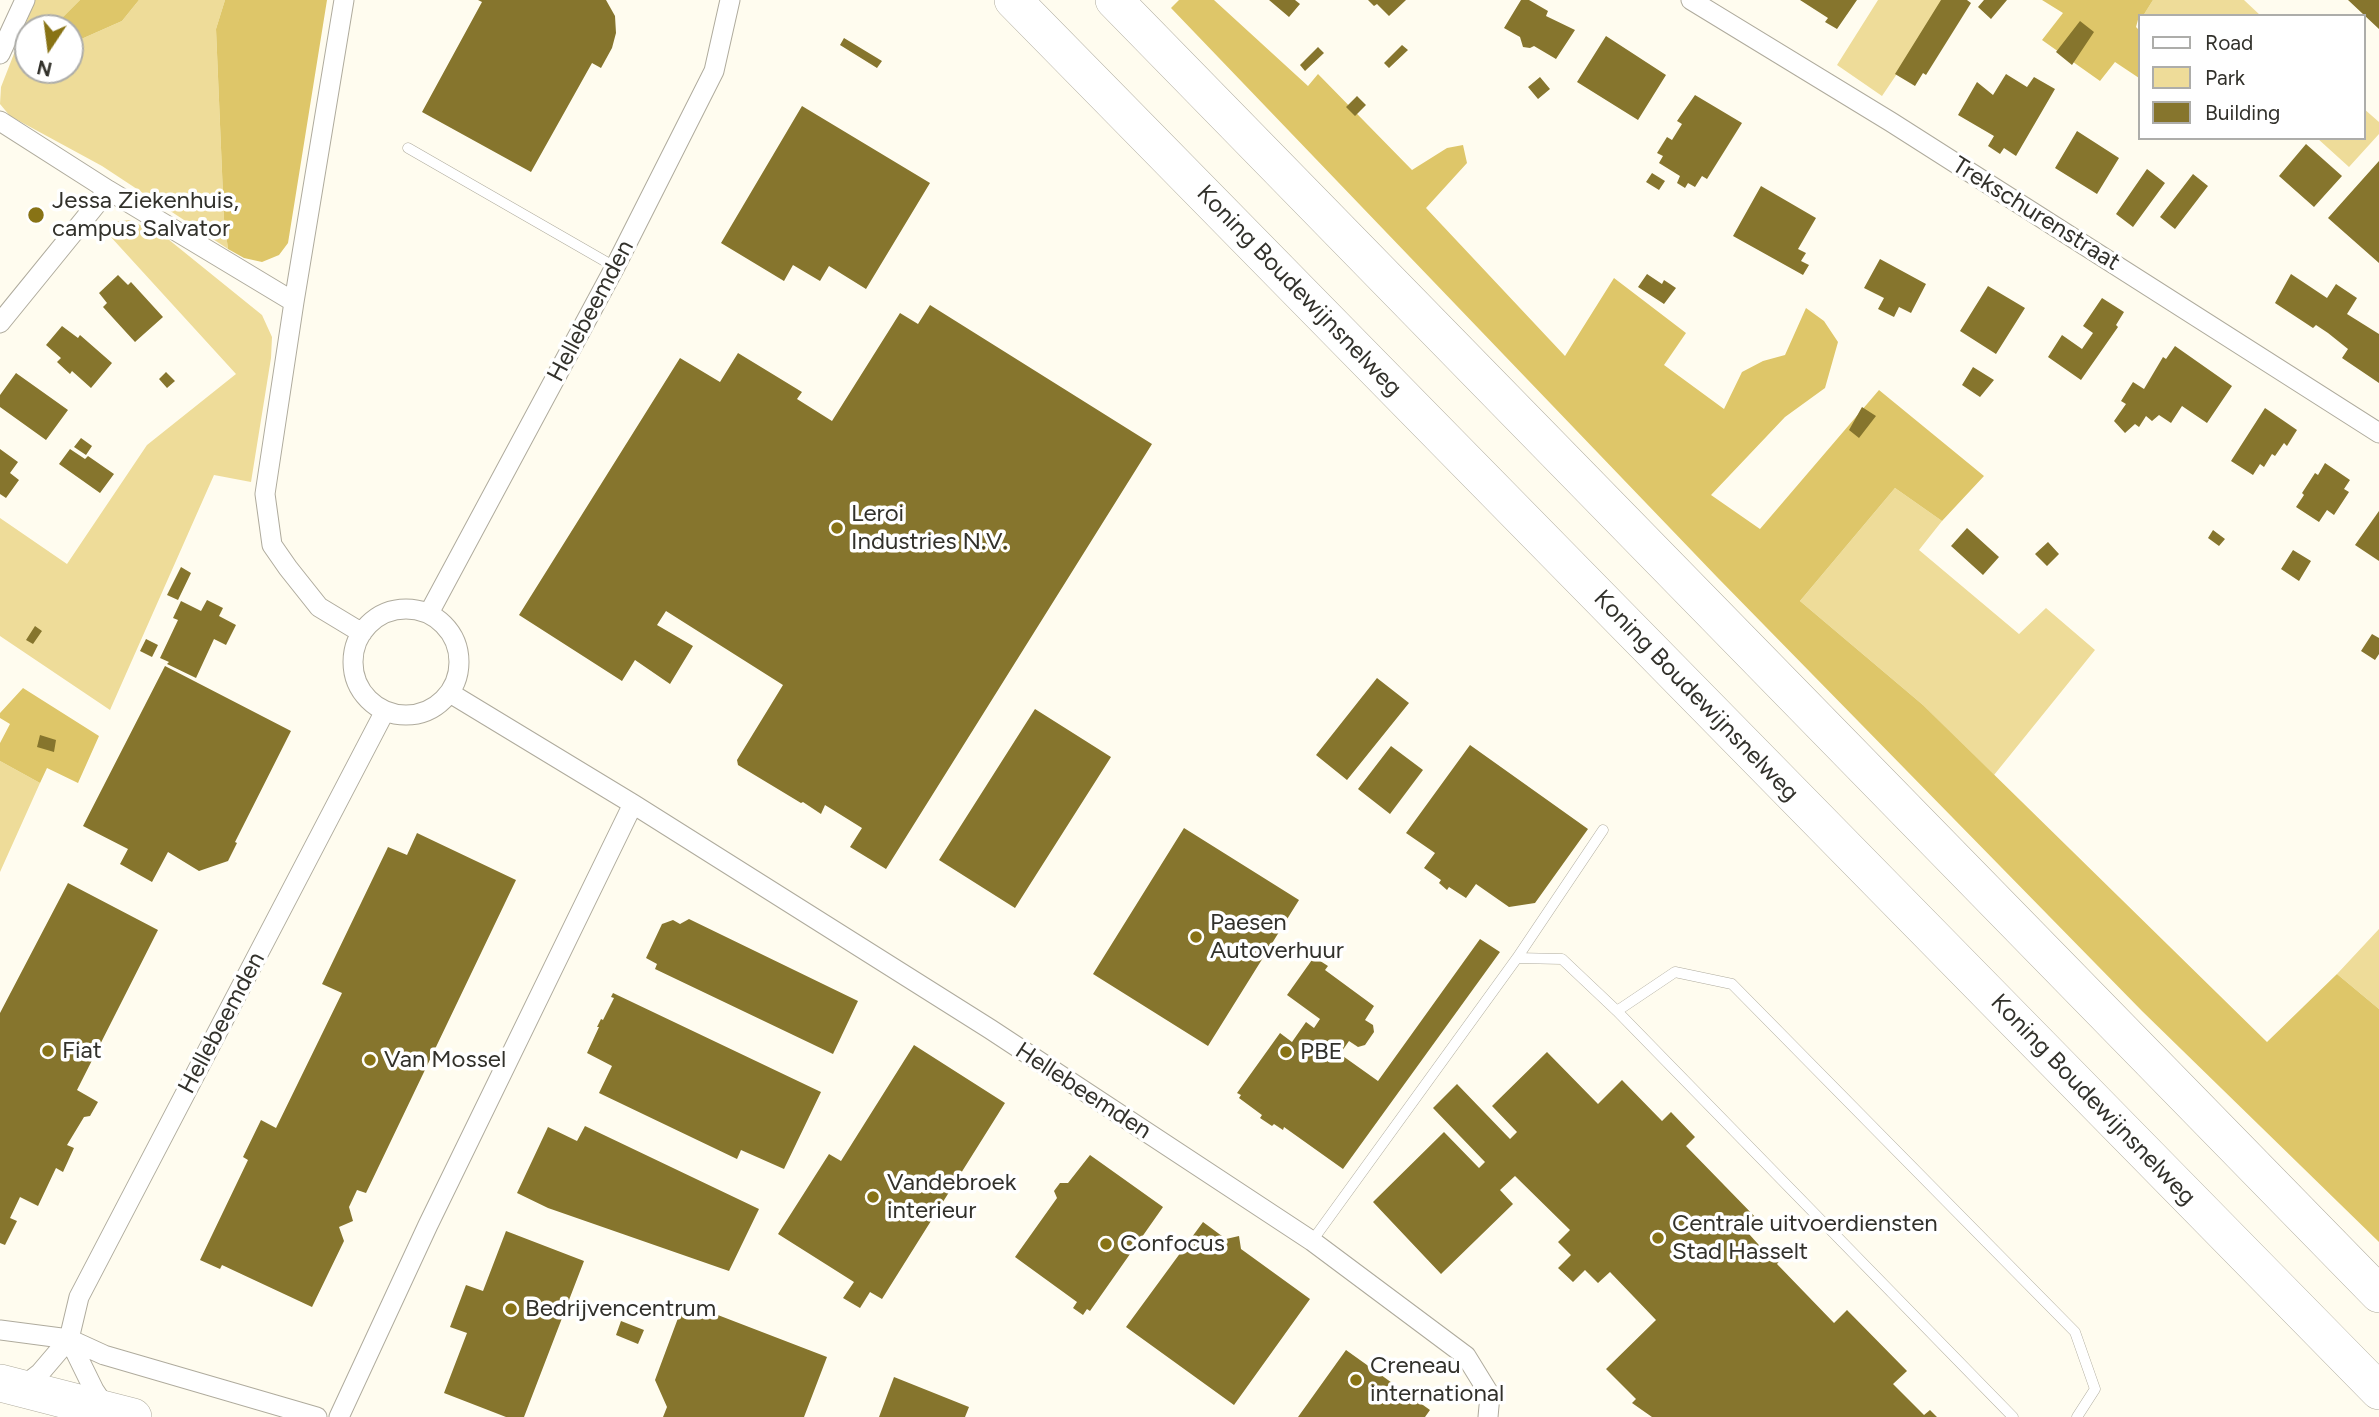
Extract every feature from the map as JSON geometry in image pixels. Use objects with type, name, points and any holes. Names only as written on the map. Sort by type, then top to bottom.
[{"type":"highway","name":"Koning Boudewijnsnelweg","points":[[1013,0],[2379,1391]]},
{"type":"highway","points":[[1114,0],[2379,1294]]},
{"type":"highway","points":[[11,1385],[120,1413]]},
{"type":"street","points":[[0,54],[25,0]]},
{"type":"street","points":[[344,0],[265,494],[272,545],[319,607],[362,633]]},
{"type":"street","name":"Hellebeemden","points":[[429,613],[615,267],[714,71],[730,0]]},
{"type":"street","name":"Trekschurenstraat","points":[[1691,0],[1903,129],[2379,433]]},
{"type":"street","points":[[0,121],[108,190],[294,302]]},
{"type":"street","points":[[0,323],[108,190]]},
{"type":"street","points":[[404,609],[429,613],[447,628],[458,648],[459,672],[450,693],[437,706],[421,713],[403,715],[386,711],[367,698],[355,678],[354,654],[362,633],[380,616],[404,609]]},
{"type":"street","name":"Hellebeemden","points":[[450,693],[633,804],[990,1029],[1312,1241],[1466,1356],[1490,1395],[1488,1417]]},
{"type":"street","name":"Hellebeemden","points":[[69,1339],[79,1297],[386,711]]},
{"type":"street","points":[[339,1417],[423,1237],[633,804]]},
{"type":"street","points":[[0,1330],[69,1339],[104,1355],[317,1417]]},
{"type":"street","points":[[11,1385],[40,1373],[69,1339]]},
{"type":"street","points":[[69,1339],[94,1390],[120,1413]]},
{"type":"lane","points":[[408,148],[615,267]]},
{"type":"lane","points":[[1312,1241],[1517,958],[1603,830]]},
{"type":"lane","points":[[1517,958],[1562,959],[1618,1011],[2013,1417]]},
{"type":"lane","points":[[1618,1011],[1675,972],[1732,984],[2075,1332],[2095,1389],[2077,1417]]},
{"type":"green space","points":[[35,0],[80,0],[66,14],[30,14]]},
{"type":"green space","points":[[139,0],[225,0],[216,29],[224,219],[228,249],[102,166],[10,116],[0,104],[1,87],[14,54],[14,84],[84,84],[84,38],[122,21]]},
{"type":"green space","points":[[1878,0],[1947,0],[1882,96],[1837,65]]},
{"type":"green space","points":[[2153,0],[2244,0],[2259,14],[2144,14]]},
{"type":"green space","points":[[2365,110],[2379,122],[2379,134],[2349,167],[2319,140],[2365,140]]},
{"type":"green space","points":[[129,220],[163,235],[262,315],[272,337],[251,482],[214,475],[110,710],[0,636],[0,518],[67,564],[147,445],[236,374],[99,224]]},
{"type":"green space","points":[[1895,488],[1942,521],[1919,550],[2019,634],[2046,608],[2095,650],[1994,775],[1923,705],[1800,601]]},
{"type":"green space","points":[[0,761],[40,783],[0,872]]},
{"type":"green space","points":[[2379,929],[2379,1009],[2337,974]]},
{"type":"shaded area","points":[[80,0],[139,0],[122,21],[84,38],[84,14],[66,14]]},
{"type":"shaded area","points":[[225,0],[327,0],[288,243],[279,255],[262,262],[244,258],[228,249],[224,219],[216,29]]},
{"type":"shaded area","points":[[1179,0],[1214,0],[1308,86],[1318,74],[1412,170],[1447,148],[1463,145],[1467,163],[1426,208],[1565,356],[1614,278],[1686,333],[1664,365],[1724,409],[1742,372],[1763,361],[1785,355],[1806,308],[1824,321],[1838,342],[1825,388],[1785,417],[1711,495],[1760,529],[1879,390],[1984,476],[1942,521],[1895,488],[1800,601],[1923,705],[2267,1042],[2337,974],[2379,1009],[2379,1242],[2142,1011],[1717,577],[1171,8]]},
{"type":"shaded area","points":[[2042,0],[2153,0],[2144,14],[2138,14],[2138,77],[2115,62],[2100,81],[2042,40],[2063,13]]},
{"type":"shaded area","points":[[23,688],[99,736],[78,783],[47,768],[40,783],[0,761],[0,743],[10,724],[0,718],[0,713]]},
{"type":"building","points":[[478,0],[606,0],[615,16],[616,33],[612,48],[601,68],[592,63],[531,172],[422,112],[482,2]]},
{"type":"building","points":[[1269,0],[1295,0],[1300,4],[1289,17]]},
{"type":"building","points":[[1368,0],[1406,0],[1389,16],[1377,4],[1374,6]]},
{"type":"building","points":[[1521,0],[1529,0],[1548,11],[1546,16],[1575,30],[1556,59],[1534,46],[1523,47],[1520,37],[1504,28]]},
{"type":"building","points":[[1800,0],[1857,0],[1837,29],[1825,22],[1828,18]]},
{"type":"building","points":[[1941,0],[1967,0],[1971,3],[1926,75],[1923,73],[1915,86],[1895,74]]},
{"type":"building","points":[[1984,0],[2007,0],[1991,19],[1978,7]]},
{"type":"building","points":[[2348,0],[2379,0],[2379,29],[2365,14]]},
{"type":"building","points":[[2080,21],[2094,32],[2072,65],[2056,52]]},
{"type":"building","points":[[1606,36],[1666,75],[1638,120],[1577,82]]},
{"type":"building","points":[[844,38],[882,61],[877,68],[840,45]]},
{"type":"building","points":[[1402,45],[1408,50],[1389,68],[1384,63]]},
{"type":"building","points":[[1318,47],[1324,53],[1305,71],[1300,65]]},
{"type":"building","points":[[2006,74],[2027,87],[2034,77],[2055,89],[2016,156],[2004,148],[2000,154],[1988,146],[1994,136],[1958,115],[1977,82],[1993,95]]},
{"type":"building","points":[[1540,77],[1550,89],[1538,99],[1528,87]]},
{"type":"building","points":[[1695,95],[1742,123],[1707,179],[1702,176],[1695,187],[1688,183],[1685,188],[1677,183],[1680,176],[1659,163],[1663,156],[1657,153],[1667,137],[1672,140],[1682,124],[1677,121]]},
{"type":"building","points":[[1357,96],[1366,105],[1355,116],[1346,107]]},
{"type":"building","points":[[802,106],[930,183],[866,289],[829,266],[820,281],[793,265],[784,281],[721,243]]},
{"type":"building","points":[[2077,131],[2119,158],[2097,194],[2055,168]]},
{"type":"building","points":[[2306,144],[2342,176],[2314,207],[2279,176]]},
{"type":"building","points":[[2379,161],[2379,263],[2328,218]]},
{"type":"building","points":[[2147,169],[2165,183],[2133,227],[2116,214]]},
{"type":"building","points":[[1652,173],[1665,181],[1659,190],[1646,182]]},
{"type":"building","points":[[2193,174],[2208,186],[2175,229],[2160,217]]},
{"type":"building","points":[[1761,186],[1816,218],[1798,249],[1806,253],[1801,261],[1809,265],[1803,275],[1733,236]]},
{"type":"building","points":[[1880,259],[1926,284],[1911,313],[1899,307],[1894,317],[1878,309],[1884,298],[1864,288]]},
{"type":"building","points":[[1647,274],[1662,284],[1664,280],[1676,288],[1664,304],[1638,287]]},
{"type":"building","points":[[2291,274],[2327,298],[2336,284],[2357,298],[2347,314],[2379,334],[2379,383],[2342,358],[2348,349],[2328,333],[2316,325],[2313,328],[2275,303]]},
{"type":"building","points":[[118,275],[128,285],[131,282],[163,317],[135,342],[103,307],[107,303],[99,293]]},
{"type":"building","points":[[1988,286],[2025,308],[1996,354],[1960,331]]},
{"type":"building","points":[[2102,298],[2124,312],[2116,325],[2118,327],[2081,380],[2048,357],[2062,335],[2082,349],[2093,333],[2083,326]]},
{"type":"building","name":"Leroi Industries N.V.","points":[[930,305],[1152,444],[886,869],[850,847],[862,828],[825,805],[821,814],[738,765],[737,760],[783,685],[666,611],[657,625],[693,646],[670,684],[635,660],[622,681],[519,615],[680,358],[720,382],[738,353],[802,392],[797,399],[832,421],[900,313],[918,324]]},
{"type":"building","points":[[62,326],[78,338],[80,335],[112,363],[91,388],[57,362],[61,358],[46,345]]},
{"type":"building","points":[[2175,346],[2232,386],[2207,423],[2182,406],[2171,423],[2159,415],[2152,421],[2146,416],[2139,427],[2135,424],[2125,433],[2114,421],[2126,404],[2121,401],[2133,382],[2144,389],[2163,357],[2166,359]]},
{"type":"building","points":[[1973,367],[1994,380],[1980,397],[1962,385]]},
{"type":"building","points":[[166,372],[175,381],[167,388],[159,379]]},
{"type":"building","points":[[16,373],[68,410],[46,440],[0,407],[0,395]]},
{"type":"building","points":[[1862,407],[1876,416],[1859,438],[1849,430]]},
{"type":"building","points":[[2265,408],[2297,430],[2287,446],[2284,443],[2275,456],[2272,454],[2264,467],[2260,464],[2253,475],[2231,461]]},
{"type":"building","points":[[81,438],[92,446],[86,455],[74,447]]},
{"type":"building","points":[[0,449],[18,462],[10,473],[19,480],[6,498],[0,494]]},
{"type":"building","points":[[70,449],[85,459],[88,456],[114,474],[100,493],[59,464]]},
{"type":"building","points":[[2325,463],[2350,480],[2344,489],[2349,492],[2334,515],[2327,510],[2319,522],[2296,507],[2315,473],[2318,475]]},
{"type":"building","points":[[2379,511],[2379,561],[2355,545]]},
{"type":"building","points":[[1967,528],[1999,557],[1983,575],[1951,546]]},
{"type":"building","points":[[2213,530],[2225,539],[2219,546],[2208,538]]},
{"type":"building","points":[[2048,542],[2059,554],[2047,566],[2035,554]]},
{"type":"building","points":[[2293,550],[2311,561],[2299,581],[2281,569]]},
{"type":"building","points":[[181,567],[191,573],[178,600],[167,595]]},
{"type":"building","points":[[207,600],[223,608],[219,616],[236,625],[226,645],[214,639],[196,678],[160,658],[178,620],[173,618],[181,601],[201,611]]},
{"type":"building","points":[[35,626],[42,631],[33,644],[26,640]]},
{"type":"building","points":[[2372,634],[2379,638],[2379,654],[2375,660],[2361,651]]},
{"type":"building","points":[[146,639],[158,645],[152,657],[140,651]]},
{"type":"building","points":[[165,666],[291,731],[228,861],[199,871],[168,852],[152,882],[120,864],[128,849],[83,826]]},
{"type":"building","points":[[1377,678],[1409,703],[1347,780],[1316,755]]},
{"type":"building","points":[[1035,709],[1111,757],[1015,908],[939,860]]},
{"type":"building","points":[[40,735],[56,740],[54,752],[37,747]]},
{"type":"building","points":[[1470,745],[1588,829],[1535,903],[1509,907],[1476,884],[1466,898],[1449,887],[1447,890],[1439,883],[1441,880],[1424,868],[1435,853],[1406,833]]},
{"type":"building","points":[[1391,746],[1423,770],[1390,814],[1358,789]]},
{"type":"building","name":"Paesen Autoverhuur","points":[[1184,828],[1299,900],[1208,1046],[1093,974]]},
{"type":"building","name":"Van Mossel","points":[[417,833],[516,880],[366,1193],[357,1190],[349,1207],[353,1221],[339,1227],[344,1241],[312,1307],[222,1265],[220,1269],[200,1260],[248,1160],[243,1157],[261,1120],[276,1128],[342,993],[322,984],[388,847],[407,855]]},
{"type":"building","name":"Fiat","points":[[68,883],[158,930],[77,1090],[98,1102],[90,1116],[84,1117],[67,1145],[74,1148],[63,1172],[56,1168],[38,1206],[20,1197],[10,1218],[17,1221],[5,1245],[0,1243],[0,1013]]},
{"type":"building","points":[[689,919],[858,1001],[833,1054],[655,969],[657,964],[646,958],[662,924],[673,920],[680,924]]},
{"type":"building","name":"PBE","points":[[1480,939],[1500,952],[1343,1169],[1284,1127],[1283,1130],[1274,1124],[1272,1126],[1260,1118],[1262,1115],[1239,1098],[1241,1095],[1237,1093],[1280,1033],[1292,1042],[1306,1022],[1314,1028],[1320,1019],[1287,995],[1314,957],[1328,966],[1325,970],[1374,1006],[1365,1020],[1373,1025],[1374,1032],[1365,1045],[1358,1047],[1349,1041],[1340,1054],[1378,1081]]},
{"type":"building","points":[[613,993],[821,1092],[784,1169],[741,1150],[737,1159],[599,1093],[612,1066],[587,1053],[597,1027],[614,998],[611,997]]},
{"type":"building","name":"Vandebroek interieur","points":[[914,1045],[1005,1103],[882,1299],[870,1292],[860,1308],[843,1298],[854,1282],[778,1234],[829,1154],[841,1161]]},
{"type":"building","name":"Centrale uitvoerdiensten Stad Hasselt","points":[[1547,1052],[1598,1104],[1622,1080],[1662,1121],[1671,1112],[1695,1137],[1686,1146],[1761,1223],[1749,1234],[1767,1254],[1780,1260],[1777,1264],[1834,1323],[1847,1310],[1907,1371],[1893,1384],[1924,1415],[1930,1410],[1937,1417],[1652,1417],[1632,1403],[1636,1399],[1606,1369],[1656,1320],[1610,1272],[1598,1283],[1585,1270],[1573,1282],[1558,1268],[1571,1255],[1558,1242],[1570,1230],[1515,1176],[1500,1190],[1513,1204],[1441,1274],[1373,1202],[1444,1132],[1479,1168],[1485,1162],[1433,1108],[1457,1084],[1510,1139],[1517,1132],[1492,1106]]},
{"type":"building","points":[[585,1126],[759,1209],[729,1271],[548,1208],[517,1193],[548,1127],[577,1141]]},
{"type":"building","points":[[1090,1155],[1163,1207],[1090,1311],[1087,1309],[1083,1315],[1073,1308],[1077,1302],[1015,1257],[1057,1198],[1054,1191],[1060,1183],[1068,1183]]},
{"type":"building","points":[[1203,1222],[1226,1239],[1239,1236],[1241,1249],[1310,1299],[1234,1405],[1126,1327]]},
{"type":"building","name":"Bedrijvencentrum","points":[[506,1231],[584,1261],[524,1417],[506,1417],[444,1393],[467,1333],[450,1327],[466,1285],[483,1291]]},
{"type":"building","points":[[684,1302],[827,1357],[804,1417],[663,1417],[667,1407],[655,1380]]},
{"type":"building","points":[[621,1321],[644,1330],[638,1344],[616,1335]]},
{"type":"building","name":"Creneau international","points":[[1346,1350],[1430,1410],[1425,1417],[1298,1417]]},
{"type":"building","points":[[894,1377],[969,1407],[965,1417],[879,1417]]},
{"type":"place","name":"Jessa Ziekenhuis, campus Salvator","points":[[36,215]]},
{"type":"place","name":"Leroi Industries N.V.","points":[[837,528]]},
{"type":"place","name":"Paesen Autoverhuur","points":[[1196,937]]},
{"type":"place","name":"Fiat","points":[[48,1051]]},
{"type":"place","name":"PBE","points":[[1286,1052]]},
{"type":"place","name":"Van Mossel","points":[[370,1060]]},
{"type":"place","name":"Vandebroek interieur","points":[[873,1197]]},
{"type":"place","name":"Centrale uitvoerdiensten Stad Hasselt","points":[[1658,1238]]},
{"type":"place","name":"Confocus","points":[[1106,1244]]},
{"type":"place","name":"Bedrijvencentrum","points":[[511,1309]]},
{"type":"place","name":"Creneau international","points":[[1356,1380]]}]
